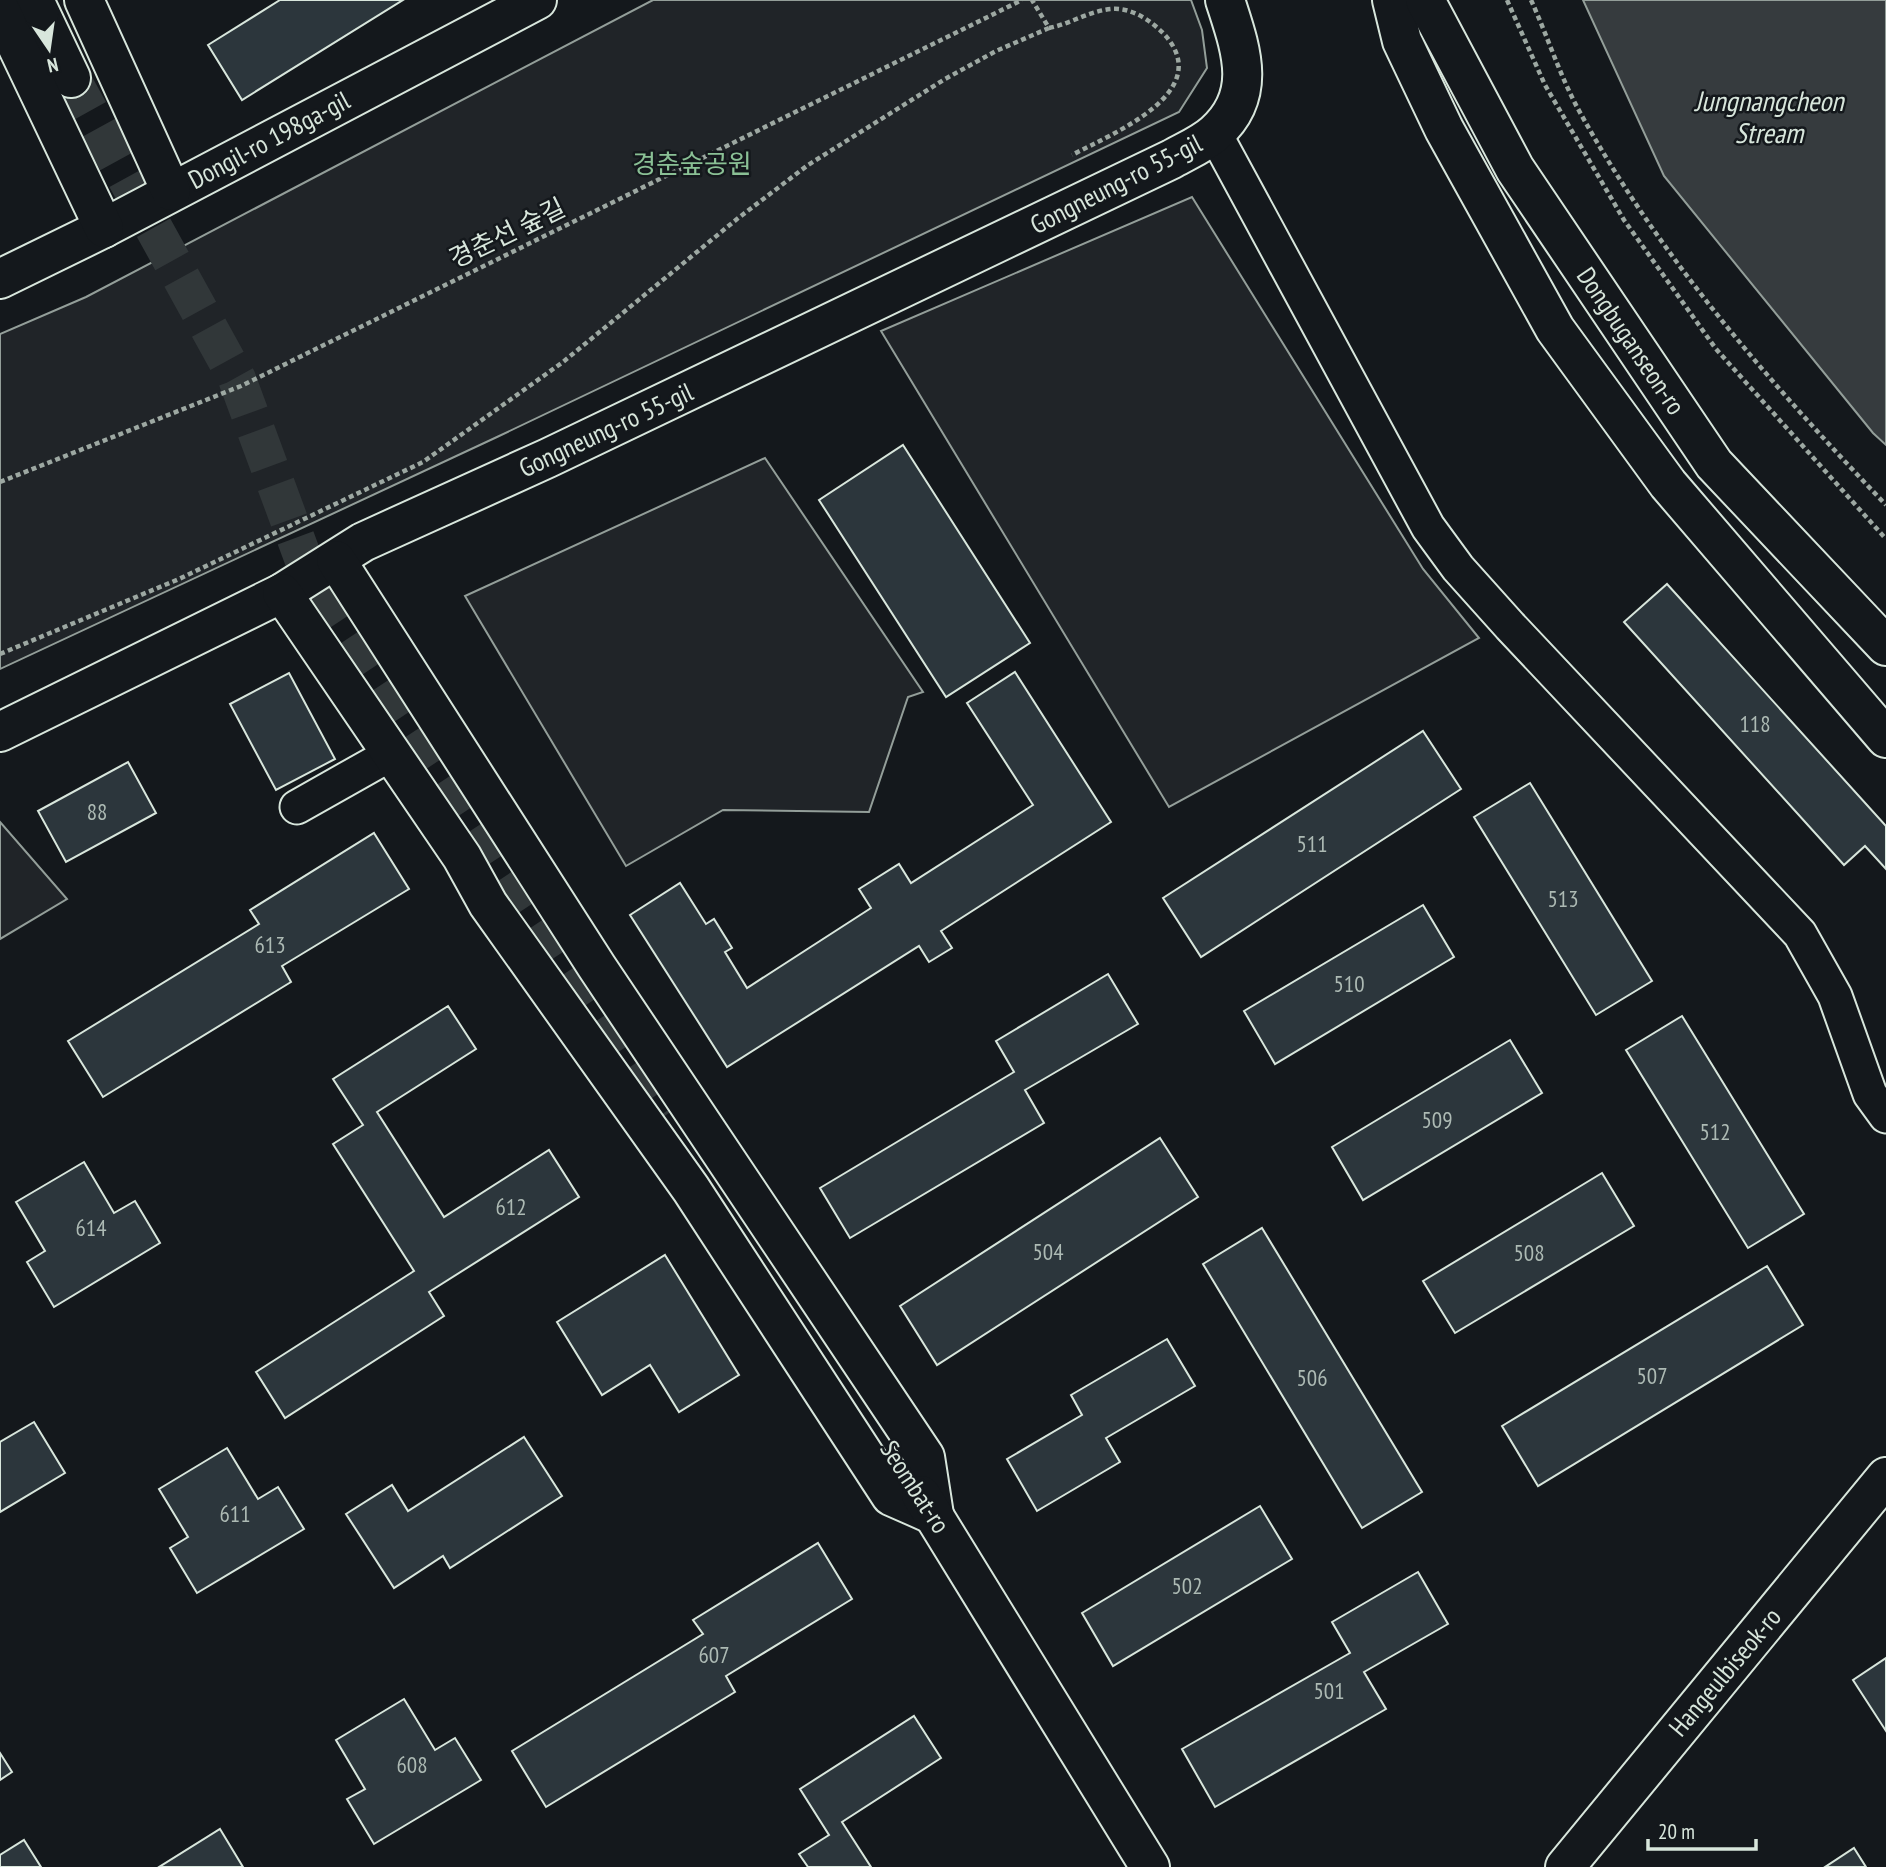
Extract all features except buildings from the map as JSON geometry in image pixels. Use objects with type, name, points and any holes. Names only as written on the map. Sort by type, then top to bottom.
[{"type":"main road","points":[[34,0],[71,78]]},
{"type":"main road","points":[[84,0],[172,191]]},
{"type":"main road","name":"Dongil-ro 198ga-gil","points":[[0,279],[104,229],[537,0]]},
{"type":"main road","points":[[1215,134],[1238,104],[1243,59],[1225,0]]},
{"type":"main road","points":[[1392,0],[1402,41],[1444,129],[1555,329],[1668,484],[1886,738]]},
{"type":"main road","name":"Dongbuganseon-ro","points":[[1425,0],[1515,169],[1714,464],[1886,646]]},
{"type":"main road","points":[[0,10],[104,229]]},
{"type":"main road","name":"Gongneung-ro 55-gil","points":[[0,732],[282,593],[363,542],[572,446],[1172,159],[1215,134]]},
{"type":"main road","points":[[336,559],[597,967],[925,1457],[934,1515]]},
{"type":"main road","points":[[282,593],[461,857],[488,904],[691,1189],[891,1496],[934,1515]]},
{"type":"main road","name":"Seombat-ro","points":[[666,1115],[934,1515],[1150,1867]]},
{"type":"main road","name":"Hangeulbiseok-ro","points":[[1565,1867],[1886,1478]]},
{"type":"street","points":[[1215,134],[1427,527],[1458,568],[1510,626],[1800,934],[1835,996],[1870,1094],[1886,1116]]},
{"type":"street","points":[[297,807],[391,754]]},
{"type":"path","name":"경춘선 숲길","points":[[0,482],[241,386],[1022,0]]},
{"type":"path","points":[[1032,0],[1049,28]]},
{"type":"path","points":[[1507,0],[1545,85],[1624,220],[1716,349],[1886,539]]},
{"type":"path","points":[[1531,0],[1576,106],[1668,254],[1740,346],[1886,505]]},
{"type":"path","points":[[0,654],[179,579],[423,462],[562,362],[727,227],[808,165],[955,73],[996,51],[1049,28],[1113,9],[1132,12],[1152,22],[1173,43],[1180,59],[1178,79],[1164,102],[1072,155]]},
{"type":"green space","name":"경춘숲공원","points":[[653,0],[1191,0],[1202,30],[1207,68],[1179,112],[497,437],[0,669],[0,334],[86,297]]},
{"type":"green space","points":[[1192,197],[1423,569],[1479,638],[1169,807],[881,331]]},
{"type":"green space","points":[[765,458],[923,692],[908,697],[869,812],[723,810],[626,866],[465,596]]},
{"type":"green space","points":[[0,822],[67,899],[0,939]]},
{"type":"water","name":"Jungnangcheon Stream","points":[[1583,0],[1886,0],[1886,445],[1873,433],[1664,176]]},
{"type":"tunnel","points":[[71,78],[237,379],[310,577],[666,1115]]}]
